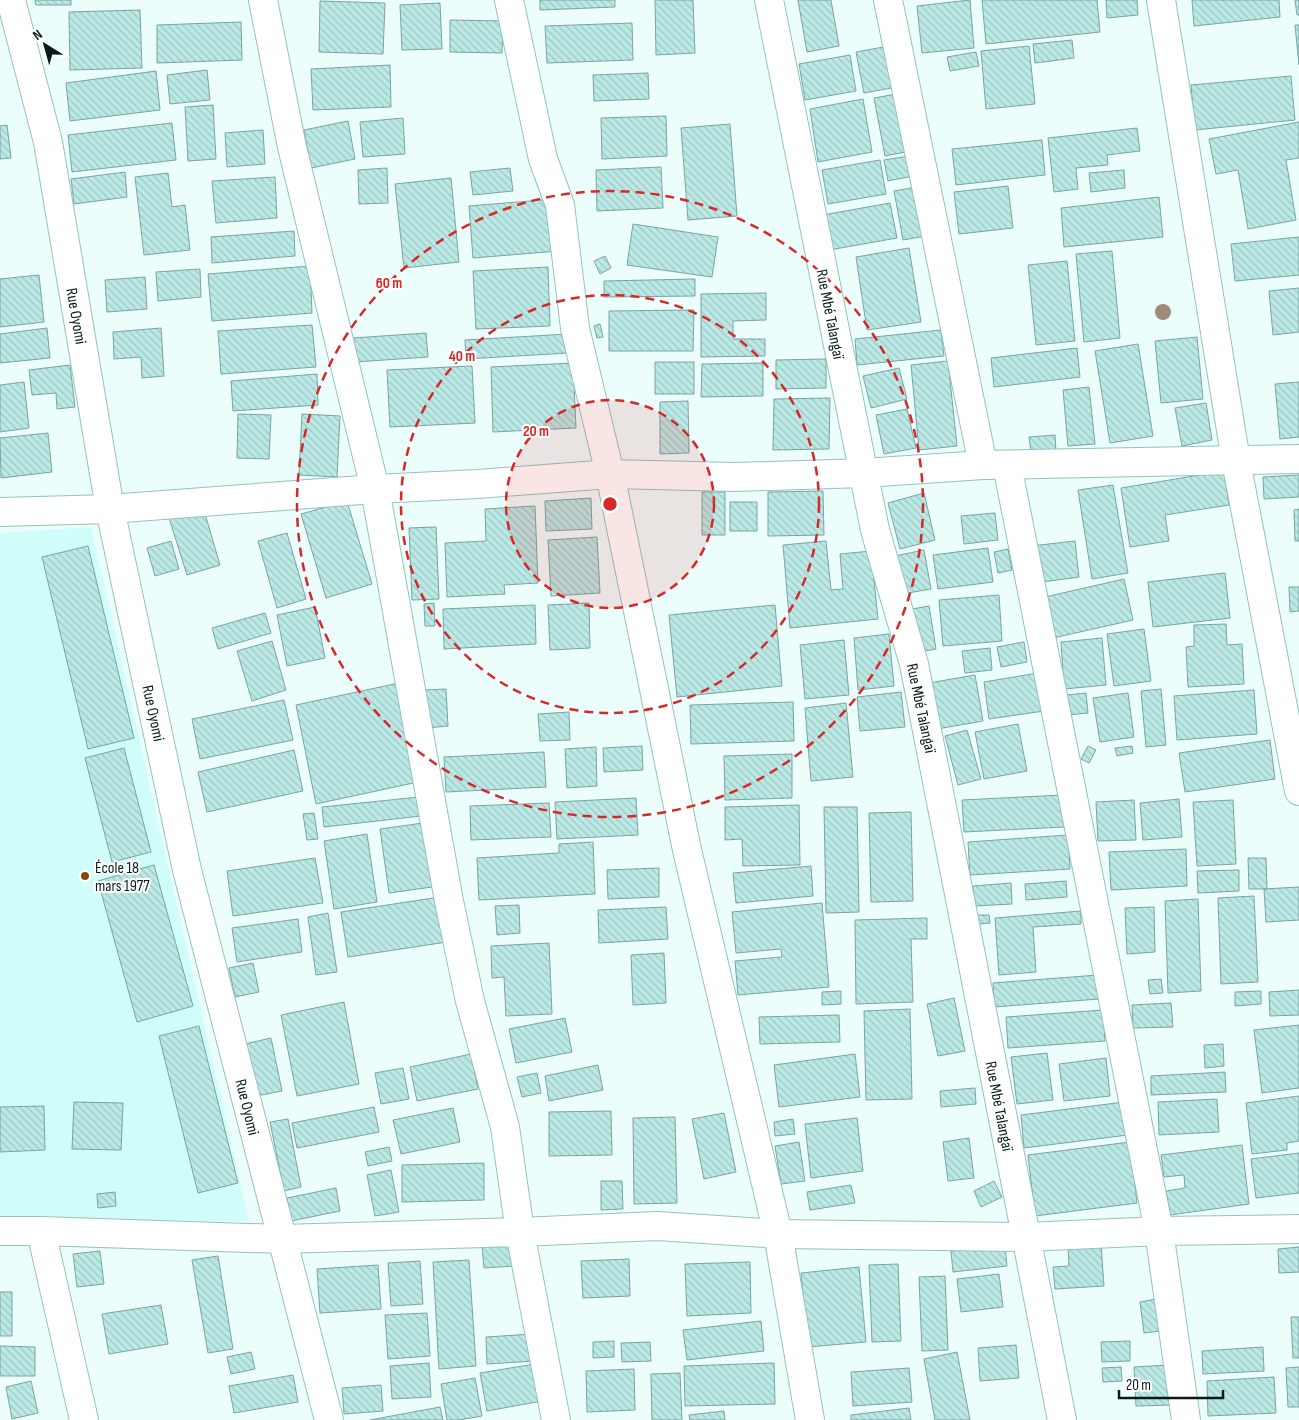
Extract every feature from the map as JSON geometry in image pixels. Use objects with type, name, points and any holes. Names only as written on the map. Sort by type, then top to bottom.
[{"type":"street","name":"Rue Oyomi","points":[[11,0],[48,142],[110,509],[187,870],[329,1420]]},
{"type":"street","points":[[263,0],[292,147],[374,489],[449,901],[470,1001],[505,1127],[520,1232],[556,1420]]},
{"type":"street","points":[[509,0],[543,159],[560,205],[575,328],[610,474],[687,850],[778,1234],[810,1420]]},
{"type":"street","name":"Rue Mbé Talangaï","points":[[769,0],[875,530],[914,664],[971,964],[1062,1420]]},
{"type":"street","points":[[888,0],[995,465],[1159,1231],[1186,1420]]},
{"type":"street","points":[[1162,0],[1236,461],[1299,791]]},
{"type":"street","points":[[0,512],[110,509],[374,489],[478,484],[610,474],[735,477],[864,473],[995,465],[1299,459]]},
{"type":"street","points":[[0,1231],[282,1239],[657,1226],[778,1234],[1026,1237],[1159,1231],[1299,1229]]},
{"type":"street","points":[[40,1231],[84,1420]]},
{"type":"shaded area","name":"École 18 mars 1977","points":[[91,527],[249,1221],[0,1220],[0,533]]},
{"type":"building","points":[[35,0],[71,0],[71,5],[36,5]]},
{"type":"building","points":[[540,0],[615,0],[615,7],[540,10]]},
{"type":"building","points":[[655,0],[693,0],[695,53],[656,55]]},
{"type":"building","points":[[798,0],[831,0],[839,46],[807,52]]},
{"type":"building","points":[[970,0],[974,48],[922,53],[917,6]]},
{"type":"building","points":[[982,0],[1097,0],[1100,32],[986,44]]},
{"type":"building","points":[[1106,0],[1137,0],[1138,15],[1107,18]]},
{"type":"building","points":[[1192,0],[1279,0],[1280,17],[1194,26]]},
{"type":"building","points":[[1295,0],[1299,0],[1299,15],[1297,15]]},
{"type":"building","points":[[320,1],[385,3],[383,54],[319,52]]},
{"type":"building","points":[[440,3],[442,49],[402,50],[400,5]]},
{"type":"building","points":[[140,10],[142,68],[70,70],[69,12]]},
{"type":"building","points":[[450,20],[503,21],[502,53],[450,52]]},
{"type":"building","points":[[241,22],[242,60],[157,63],[157,25]]},
{"type":"building","points":[[632,23],[633,60],[547,63],[545,26]]},
{"type":"building","points":[[1295,25],[1299,25],[1299,65]]},
{"type":"building","points":[[1072,40],[1074,58],[1035,63],[1033,44]]},
{"type":"building","points":[[889,46],[897,87],[864,93],[856,52]]},
{"type":"building","points":[[1029,46],[1035,104],[986,109],[981,51]]},
{"type":"building","points":[[976,52],[979,66],[950,71],[947,57]]},
{"type":"building","points":[[850,55],[856,91],[805,100],[799,64]]},
{"type":"building","points":[[390,65],[391,107],[313,110],[311,69]]},
{"type":"building","points":[[207,70],[210,100],[170,104],[167,75]]},
{"type":"building","points":[[156,71],[160,110],[70,121],[66,83]]},
{"type":"building","points":[[648,73],[649,99],[594,101],[593,75]]},
{"type":"building","points":[[1291,76],[1295,120],[1195,130],[1191,85]]},
{"type":"building","points":[[902,93],[911,151],[885,156],[874,98]]},
{"type":"building","points":[[863,99],[872,152],[818,162],[810,109]]},
{"type":"building","points":[[213,105],[216,159],[188,161],[185,107]]},
{"type":"building","points":[[666,116],[667,156],[602,159],[601,118]]},
{"type":"building","points":[[403,118],[405,154],[363,157],[360,122]]},
{"type":"building","points":[[348,121],[355,159],[311,168],[304,130]]},
{"type":"building","points":[[1299,122],[1299,158],[1286,160],[1296,220],[1248,229],[1238,170],[1216,174],[1209,139]]},
{"type":"building","points":[[172,123],[176,160],[72,172],[68,135]]},
{"type":"building","points":[[730,124],[737,216],[688,220],[681,128]]},
{"type":"building","points":[[7,125],[11,158],[0,159],[0,126]]},
{"type":"building","points":[[1137,128],[1140,151],[1107,155],[1108,165],[1076,168],[1078,189],[1054,192],[1048,138]]},
{"type":"building","points":[[263,130],[265,164],[227,167],[225,133]]},
{"type":"building","points":[[1042,140],[1045,175],[956,185],[952,149]]},
{"type":"building","points":[[915,155],[918,175],[888,181],[884,160]]},
{"type":"building","points":[[880,160],[886,194],[828,204],[822,170]]},
{"type":"building","points":[[661,167],[663,208],[597,211],[596,170]]},
{"type":"building","points":[[387,168],[388,203],[359,204],[358,170]]},
{"type":"building","points":[[510,168],[513,191],[473,195],[470,172]]},
{"type":"building","points":[[1124,170],[1125,188],[1091,192],[1089,173]]},
{"type":"building","points":[[125,172],[127,197],[74,204],[71,179]]},
{"type":"building","points":[[168,173],[172,207],[185,205],[190,250],[144,255],[135,177]]},
{"type":"building","points":[[275,177],[277,218],[216,223],[212,181]]},
{"type":"building","points":[[451,178],[459,262],[404,268],[395,184]]},
{"type":"building","points":[[922,186],[931,235],[903,240],[894,191]]},
{"type":"building","points":[[1008,186],[1013,228],[959,234],[954,192]]},
{"type":"building","points":[[1159,197],[1163,237],[1064,247],[1061,208]]},
{"type":"building","points":[[554,199],[559,251],[473,258],[469,206]]},
{"type":"building","points":[[890,203],[897,238],[829,250],[823,215]]},
{"type":"building","points":[[633,224],[718,237],[712,277],[627,265]]},
{"type":"building","points":[[294,231],[295,256],[212,263],[211,237]]},
{"type":"building","points":[[1299,237],[1299,275],[1235,281],[1231,244]]},
{"type":"building","points":[[909,248],[921,322],[867,330],[856,257]]},
{"type":"building","points":[[1112,251],[1120,338],[1084,342],[1076,254]]},
{"type":"building","points":[[605,256],[611,268],[600,274],[594,261]]},
{"type":"building","points":[[1067,261],[1075,341],[1036,345],[1028,265]]},
{"type":"building","points":[[310,266],[312,313],[212,321],[208,274]]},
{"type":"building","points":[[548,267],[550,326],[476,329],[473,271]]},
{"type":"building","points":[[200,269],[201,297],[158,301],[156,272]]},
{"type":"building","points":[[39,275],[44,322],[0,327],[0,279]]},
{"type":"building","points":[[145,277],[147,309],[107,312],[105,280]]},
{"type":"building","points":[[695,279],[695,296],[604,297],[604,281]]},
{"type":"building","points":[[1299,288],[1299,332],[1273,335],[1269,291]]},
{"type":"building","points":[[766,293],[766,320],[733,321],[733,339],[765,339],[765,356],[701,357],[701,294]]},
{"type":"building","points":[[694,310],[693,351],[609,351],[609,311]]},
{"type":"building","points":[[600,324],[603,337],[597,338],[594,326]]},
{"type":"building","points":[[312,325],[316,367],[221,374],[218,331]]},
{"type":"building","points":[[47,328],[50,358],[0,363],[0,334]]},
{"type":"building","points":[[161,328],[164,376],[142,378],[141,357],[114,359],[113,332]]},
{"type":"building","points":[[941,330],[944,356],[857,365],[855,339]]},
{"type":"building","points":[[426,333],[428,357],[355,362],[353,338]]},
{"type":"building","points":[[568,334],[568,353],[466,359],[465,340]]},
{"type":"building","points":[[1197,337],[1203,399],[1161,403],[1155,341]]},
{"type":"building","points":[[1138,344],[1153,436],[1110,443],[1095,351]]},
{"type":"building","points":[[1077,348],[1080,377],[994,387],[991,358]]},
{"type":"building","points":[[826,359],[826,388],[776,389],[776,360]]},
{"type":"building","points":[[948,361],[957,446],[919,450],[911,365]]},
{"type":"building","points":[[655,362],[694,362],[694,394],[655,394]]},
{"type":"building","points":[[573,363],[576,428],[493,432],[491,367]]},
{"type":"building","points":[[763,363],[763,396],[701,397],[702,364]]},
{"type":"building","points":[[70,365],[75,407],[57,409],[56,393],[32,395],[29,370]]},
{"type":"building","points":[[472,366],[475,423],[390,427],[387,370]]},
{"type":"building","points":[[899,368],[907,399],[871,408],[863,376]]},
{"type":"building","points":[[317,374],[318,405],[233,411],[231,381]]},
{"type":"building","points":[[24,382],[29,428],[0,432],[0,385]]},
{"type":"building","points":[[1299,382],[1299,437],[1280,439],[1275,384]]},
{"type":"building","points":[[1089,387],[1095,444],[1068,446],[1063,390]]},
{"type":"building","points":[[830,398],[829,449],[773,450],[774,399]]},
{"type":"building","points":[[688,401],[689,453],[660,454],[660,402]]},
{"type":"building","points":[[1206,403],[1212,440],[1182,446],[1175,408]]},
{"type":"building","points":[[907,409],[916,448],[884,454],[876,415]]},
{"type":"building","points":[[238,414],[271,415],[269,459],[237,458]]},
{"type":"building","points":[[302,414],[340,416],[337,477],[299,475]]},
{"type":"building","points":[[48,433],[52,472],[1,478],[0,438]]},
{"type":"building","points":[[1055,435],[1056,452],[1031,453],[1029,437]]},
{"type":"building","points":[[1224,471],[1229,505],[1165,515],[1169,541],[1130,547],[1121,488]]},
{"type":"building","points":[[1299,475],[1299,497],[1264,499],[1263,477]]},
{"type":"building","points":[[1113,485],[1128,573],[1092,579],[1078,490]]},
{"type":"building","points":[[823,491],[824,535],[768,536],[768,492]]},
{"type":"building","points":[[702,492],[725,492],[725,535],[702,535]]},
{"type":"building","points":[[924,493],[935,540],[900,549],[888,503]]},
{"type":"building","points":[[591,498],[592,529],[546,531],[545,501]]},
{"type":"building","points":[[347,501],[372,584],[326,598],[301,514]]},
{"type":"building","points":[[730,502],[757,502],[757,531],[730,531]]},
{"type":"building","points":[[535,506],[538,583],[504,585],[505,594],[447,597],[445,543],[486,541],[485,509]]},
{"type":"building","points":[[203,507],[220,565],[187,575],[169,518]]},
{"type":"building","points":[[1299,509],[1299,541],[1295,541],[1294,510]]},
{"type":"building","points":[[995,513],[998,540],[964,544],[961,516]]},
{"type":"building","points":[[436,527],[439,599],[412,600],[409,528]]},
{"type":"building","points":[[287,533],[306,599],[277,608],[258,541]]},
{"type":"building","points":[[597,537],[600,593],[551,596],[548,540]]},
{"type":"building","points":[[171,541],[179,569],[155,576],[147,548]]},
{"type":"building","points":[[826,541],[831,590],[843,589],[840,554],[871,551],[878,619],[790,628],[783,545]]},
{"type":"building","points":[[1075,541],[1079,577],[1035,583],[1031,546]]},
{"type":"building","points":[[88,546],[134,738],[88,749],[42,557]]},
{"type":"building","points":[[988,548],[993,582],[938,589],[933,555]]},
{"type":"building","points":[[1008,549],[1012,570],[998,573],[994,552]]},
{"type":"building","points":[[924,550],[931,589],[902,594],[895,556]]},
{"type":"building","points":[[1225,573],[1230,618],[1153,627],[1148,582]]},
{"type":"building","points":[[1124,579],[1133,620],[1053,638],[1045,597]]},
{"type":"building","points":[[1289,587],[1299,587],[1299,611],[1290,612]]},
{"type":"building","points":[[999,595],[1002,641],[943,646],[939,600]]},
{"type":"building","points":[[434,603],[435,626],[425,626],[424,604]]},
{"type":"building","points":[[589,603],[590,648],[550,650],[548,605]]},
{"type":"building","points":[[535,605],[536,644],[444,649],[443,609]]},
{"type":"building","points":[[775,605],[782,686],[677,697],[669,615]]},
{"type":"building","points":[[929,606],[936,649],[919,652],[912,609]]},
{"type":"building","points":[[315,607],[325,658],[287,666],[277,615]]},
{"type":"building","points":[[265,613],[271,633],[218,649],[212,628]]},
{"type":"building","points":[[1226,624],[1227,645],[1242,644],[1244,684],[1188,687],[1186,647],[1194,646],[1194,625]]},
{"type":"building","points":[[1144,629],[1151,681],[1114,686],[1107,634]]},
{"type":"building","points":[[889,634],[894,686],[858,690],[854,638]]},
{"type":"building","points":[[1102,638],[1106,685],[1064,689],[1061,642]]},
{"type":"building","points":[[844,640],[849,695],[805,699],[800,645]]},
{"type":"building","points":[[272,641],[286,690],[252,701],[237,651]]},
{"type":"building","points":[[1024,642],[1027,662],[1001,667],[997,647]]},
{"type":"building","points":[[990,648],[992,670],[965,673],[962,651]]},
{"type":"building","points":[[1038,673],[1044,711],[989,719],[984,682]]},
{"type":"building","points":[[975,675],[983,721],[937,729],[929,683]]},
{"type":"building","points":[[399,683],[418,782],[316,804],[296,705]]},
{"type":"building","points":[[446,689],[448,726],[426,728],[424,690]]},
{"type":"building","points":[[1161,689],[1166,745],[1146,747],[1141,691]]},
{"type":"building","points":[[1254,690],[1257,734],[1177,740],[1174,696]]},
{"type":"building","points":[[901,692],[905,727],[860,731],[857,697]]},
{"type":"building","points":[[1086,693],[1088,713],[1068,715],[1066,695]]},
{"type":"building","points":[[1128,693],[1134,737],[1100,742],[1093,698]]},
{"type":"building","points":[[284,700],[293,740],[200,759],[192,719]]},
{"type":"building","points":[[793,702],[794,741],[691,744],[690,705]]},
{"type":"building","points":[[846,703],[853,777],[811,781],[805,708]]},
{"type":"building","points":[[569,712],[570,740],[540,741],[538,714]]},
{"type":"building","points":[[1018,724],[1027,771],[984,779],[975,732]]},
{"type":"building","points":[[967,730],[981,779],[958,785],[945,736]]},
{"type":"building","points":[[1270,740],[1275,779],[1185,792],[1179,753]]},
{"type":"building","points":[[642,746],[643,770],[604,772],[603,748]]},
{"type":"building","points":[[1088,746],[1096,750],[1089,763],[1081,759]]},
{"type":"building","points":[[1132,746],[1133,753],[1117,756],[1115,748]]},
{"type":"building","points":[[596,747],[597,786],[567,788],[565,749]]},
{"type":"building","points":[[124,748],[151,852],[112,862],[85,758]]},
{"type":"building","points":[[294,750],[303,791],[207,812],[198,772]]},
{"type":"building","points":[[544,752],[546,787],[446,792],[444,757]]},
{"type":"building","points":[[792,754],[792,798],[725,800],[724,756]]},
{"type":"building","points":[[1062,795],[1064,827],[964,832],[962,800]]},
{"type":"building","points":[[419,797],[421,816],[324,827],[322,807]]},
{"type":"building","points":[[636,798],[638,835],[557,839],[555,802]]},
{"type":"building","points":[[1179,799],[1182,837],[1143,840],[1140,803]]},
{"type":"building","points":[[1134,800],[1136,840],[1098,841],[1096,802]]},
{"type":"building","points":[[1233,800],[1236,864],[1197,866],[1193,802]]},
{"type":"building","points":[[549,803],[551,837],[471,840],[470,806]]},
{"type":"building","points":[[799,805],[800,865],[743,866],[742,839],[725,840],[725,807]]},
{"type":"building","points":[[824,807],[857,807],[859,912],[826,913]]},
{"type":"building","points":[[911,812],[913,901],[871,902],[869,813]]},
{"type":"building","points":[[314,813],[318,839],[307,840],[303,814]]},
{"type":"building","points":[[423,823],[432,887],[389,893],[380,829]]},
{"type":"building","points":[[367,834],[377,902],[334,909],[324,841]]},
{"type":"building","points":[[1068,835],[1070,869],[970,875],[968,842]]},
{"type":"building","points":[[593,842],[595,894],[479,900],[477,858],[559,853],[559,844]]},
{"type":"building","points":[[1186,849],[1187,886],[1111,890],[1109,852]]},
{"type":"building","points":[[315,858],[323,903],[233,916],[227,871]]},
{"type":"building","points":[[1248,858],[1266,858],[1267,889],[1249,889]]},
{"type":"building","points":[[154,865],[193,1006],[137,1022],[98,881]]},
{"type":"building","points":[[811,866],[813,896],[736,903],[733,873]]},
{"type":"building","points":[[659,868],[659,897],[608,899],[607,870]]},
{"type":"building","points":[[1239,870],[1239,891],[1198,893],[1197,871]]},
{"type":"building","points":[[1066,881],[1067,897],[1026,900],[1025,884]]},
{"type":"building","points":[[1011,883],[1012,904],[974,906],[973,886]]},
{"type":"building","points":[[1299,887],[1299,920],[1266,922],[1264,889]]},
{"type":"building","points":[[1254,896],[1258,982],[1221,984],[1218,898]]},
{"type":"building","points":[[440,897],[447,942],[348,957],[341,912]]},
{"type":"building","points":[[1198,899],[1201,991],[1168,993],[1165,901]]},
{"type":"building","points":[[822,903],[829,987],[738,995],[735,961],[782,957],[781,949],[736,953],[732,912]]},
{"type":"building","points":[[519,905],[520,933],[497,935],[495,906]]},
{"type":"building","points":[[666,907],[668,939],[599,943],[598,910]]},
{"type":"building","points":[[1154,907],[1155,952],[1127,954],[1125,908]]},
{"type":"building","points":[[1081,911],[1081,924],[1033,927],[1036,972],[999,975],[995,918]]},
{"type":"building","points":[[328,913],[337,972],[316,975],[308,917]]},
{"type":"building","points":[[977,915],[989,915],[990,923],[978,924]]},
{"type":"building","points":[[927,918],[927,939],[911,939],[913,1002],[856,1004],[855,920]]},
{"type":"building","points":[[298,919],[302,952],[237,962],[232,928]]},
{"type":"building","points":[[549,943],[552,1014],[506,1016],[504,977],[492,978],[491,946]]},
{"type":"building","points":[[664,953],[666,1003],[633,1005],[631,955]]},
{"type":"building","points":[[253,963],[259,992],[235,997],[229,968]]},
{"type":"building","points":[[1098,975],[1099,999],[994,1007],[993,983]]},
{"type":"building","points":[[1161,979],[1163,993],[1150,994],[1148,980]]},
{"type":"building","points":[[1299,990],[1299,1015],[1270,1016],[1269,992]]},
{"type":"building","points":[[841,991],[841,1004],[822,1005],[822,992]]},
{"type":"building","points":[[1261,991],[1261,1004],[1235,1006],[1235,992]]},
{"type":"building","points":[[954,998],[965,1051],[938,1056],[927,1004]]},
{"type":"building","points":[[344,1002],[359,1084],[297,1096],[281,1015]]},
{"type":"building","points":[[1171,1003],[1173,1027],[1133,1028],[1132,1005]]},
{"type":"building","points":[[910,1009],[912,1099],[866,1100],[864,1011]]},
{"type":"building","points":[[1103,1010],[1105,1041],[1008,1048],[1006,1017]]},
{"type":"building","points":[[839,1015],[840,1042],[760,1044],[759,1017]]},
{"type":"building","points":[[565,1018],[572,1052],[516,1063],[509,1029]]},
{"type":"building","points":[[1299,1025],[1299,1088],[1262,1093],[1254,1030]]},
{"type":"building","points":[[199,1026],[238,1183],[198,1193],[159,1036]]},
{"type":"building","points":[[271,1038],[282,1091],[256,1096],[245,1044]]},
{"type":"building","points":[[1223,1044],[1224,1066],[1205,1068],[1204,1045]]},
{"type":"building","points":[[1047,1053],[1053,1100],[1017,1104],[1011,1057]]},
{"type":"building","points":[[471,1054],[478,1089],[417,1101],[410,1067]]},
{"type":"building","points":[[855,1054],[860,1097],[779,1107],[774,1065]]},
{"type":"building","points":[[1106,1058],[1110,1096],[1064,1101],[1059,1064]]},
{"type":"building","points":[[598,1065],[603,1090],[549,1101],[545,1076]]},
{"type":"building","points":[[403,1068],[409,1099],[381,1104],[375,1073]]},
{"type":"building","points":[[1225,1072],[1226,1092],[1151,1095],[1151,1076]]},
{"type":"building","points":[[537,1073],[541,1093],[522,1097],[517,1077]]},
{"type":"building","points":[[975,1088],[976,1104],[941,1107],[940,1091]]},
{"type":"building","points":[[1299,1096],[1299,1141],[1287,1143],[1287,1150],[1252,1154],[1246,1103]]},
{"type":"building","points":[[1217,1099],[1219,1132],[1159,1135],[1158,1102]]},
{"type":"building","points":[[74,1102],[123,1103],[121,1150],[72,1149]]},
{"type":"building","points":[[1124,1102],[1128,1135],[1024,1148],[1021,1115]]},
{"type":"building","points":[[44,1106],[45,1150],[0,1152],[0,1107]]},
{"type":"building","points":[[374,1107],[379,1132],[297,1148],[292,1123]]},
{"type":"building","points":[[453,1108],[460,1142],[401,1154],[393,1120]]},
{"type":"building","points":[[611,1111],[612,1155],[549,1156],[549,1112]]},
{"type":"building","points":[[724,1113],[736,1172],[704,1179],[692,1119]]},
{"type":"building","points":[[675,1117],[677,1203],[634,1204],[633,1118]]},
{"type":"building","points":[[857,1118],[863,1171],[811,1178],[805,1124]]},
{"type":"building","points":[[288,1119],[301,1187],[284,1191],[270,1122]]},
{"type":"building","points":[[793,1119],[795,1134],[775,1136],[774,1122]]},
{"type":"building","points":[[969,1138],[974,1178],[948,1181],[943,1142]]},
{"type":"building","points":[[799,1142],[805,1181],[781,1184],[775,1146]]},
{"type":"building","points":[[1130,1142],[1137,1203],[1035,1216],[1028,1155]]},
{"type":"building","points":[[1242,1145],[1249,1204],[1170,1215],[1166,1191],[1185,1188],[1184,1175],[1164,1177],[1161,1155]]},
{"type":"building","points":[[389,1147],[392,1161],[368,1166],[365,1152]]},
{"type":"building","points":[[1299,1153],[1299,1193],[1256,1198],[1251,1159]]},
{"type":"building","points":[[484,1163],[484,1200],[402,1202],[402,1165]]},
{"type":"building","points":[[391,1170],[399,1212],[375,1216],[367,1175]]},
{"type":"building","points":[[601,1181],[622,1181],[623,1209],[601,1210]]},
{"type":"building","points":[[994,1181],[1002,1197],[981,1207],[974,1191]]},
{"type":"building","points":[[851,1185],[855,1203],[810,1210],[807,1192]]},
{"type":"building","points":[[336,1188],[340,1211],[291,1221],[287,1198]]},
{"type":"building","points":[[115,1192],[116,1206],[98,1208],[97,1194]]},
{"type":"building","points":[[514,1244],[515,1266],[484,1268],[482,1246]]},
{"type":"building","points":[[1101,1244],[1104,1286],[1055,1289],[1053,1267],[1069,1266],[1068,1246]]},
{"type":"building","points":[[1005,1246],[1007,1266],[953,1272],[951,1251]]},
{"type":"building","points":[[1299,1247],[1299,1272],[1279,1273],[1278,1249]]},
{"type":"building","points":[[100,1251],[104,1284],[77,1287],[73,1254]]},
{"type":"building","points":[[218,1256],[233,1349],[208,1353],[192,1260]]},
{"type":"building","points":[[629,1259],[630,1296],[583,1298],[581,1261]]},
{"type":"building","points":[[469,1260],[476,1366],[439,1369],[433,1262]]},
{"type":"building","points":[[420,1261],[423,1304],[391,1306],[388,1263]]},
{"type":"building","points":[[750,1262],[751,1313],[687,1316],[685,1264]]},
{"type":"building","points":[[898,1264],[901,1341],[872,1342],[869,1265]]},
{"type":"building","points":[[378,1265],[381,1309],[320,1313],[317,1269]]},
{"type":"building","points":[[859,1267],[866,1342],[807,1347],[801,1273]]},
{"type":"building","points":[[999,1274],[1003,1307],[961,1312],[957,1279]]},
{"type":"building","points":[[945,1276],[948,1350],[922,1351],[919,1277]]},
{"type":"building","points":[[0,1292],[12,1292],[12,1336],[0,1336]]},
{"type":"building","points":[[1156,1299],[1160,1331],[1144,1333],[1140,1302]]},
{"type":"building","points":[[161,1305],[168,1344],[109,1354],[102,1314]]},
{"type":"building","points":[[427,1313],[430,1356],[388,1359],[385,1315]]},
{"type":"building","points":[[1291,1317],[1299,1317],[1299,1358],[1293,1358]]},
{"type":"building","points":[[761,1321],[764,1351],[687,1360],[683,1330]]},
{"type":"building","points":[[533,1334],[535,1361],[487,1364],[486,1337]]},
{"type":"building","points":[[614,1341],[614,1357],[593,1358],[593,1342]]},
{"type":"building","points":[[1130,1341],[1130,1361],[1102,1362],[1101,1342]]},
{"type":"building","points":[[650,1342],[651,1361],[622,1362],[621,1343]]},
{"type":"building","points":[[1016,1345],[1019,1378],[980,1381],[978,1348]]},
{"type":"building","points":[[0,1346],[35,1347],[35,1376],[0,1376]]},
{"type":"building","points":[[1263,1347],[1264,1371],[1203,1374],[1202,1351]]},
{"type":"building","points":[[251,1352],[255,1369],[231,1374],[227,1357]]},
{"type":"building","points":[[957,1352],[970,1420],[935,1420],[924,1359]]},
{"type":"building","points":[[429,1363],[431,1397],[392,1399],[390,1366]]},
{"type":"building","points":[[774,1363],[775,1404],[685,1406],[684,1366]]},
{"type":"building","points":[[535,1364],[542,1401],[487,1411],[480,1373]]},
{"type":"building","points":[[1170,1365],[1172,1405],[1136,1406],[1134,1367]]},
{"type":"building","points":[[1121,1367],[1122,1381],[1103,1382],[1102,1368]]},
{"type":"building","points":[[1299,1367],[1299,1407],[1288,1407],[1286,1368]]},
{"type":"building","points":[[909,1368],[912,1402],[853,1406],[851,1372]]},
{"type":"building","points":[[634,1369],[635,1410],[587,1412],[586,1371]]},
{"type":"building","points":[[680,1373],[682,1420],[652,1420],[651,1374]]},
{"type":"building","points":[[293,1375],[298,1402],[234,1413],[229,1386]]},
{"type":"building","points":[[1274,1377],[1276,1413],[1208,1416],[1207,1381]]},
{"type":"building","points":[[475,1378],[482,1416],[447,1420],[441,1384]]},
{"type":"building","points":[[31,1381],[38,1413],[12,1419],[6,1387]]},
{"type":"building","points":[[381,1385],[383,1411],[344,1414],[342,1388]]},
{"type":"building","points":[[440,1407],[443,1420],[370,1420]]},
{"type":"building","points":[[909,1408],[911,1420],[851,1420],[851,1415]]},
{"type":"building","points":[[724,1411],[725,1420],[690,1420],[689,1415]]},
{"type":"place","name":"École 18 mars 1977","points":[[85,876]]}]
